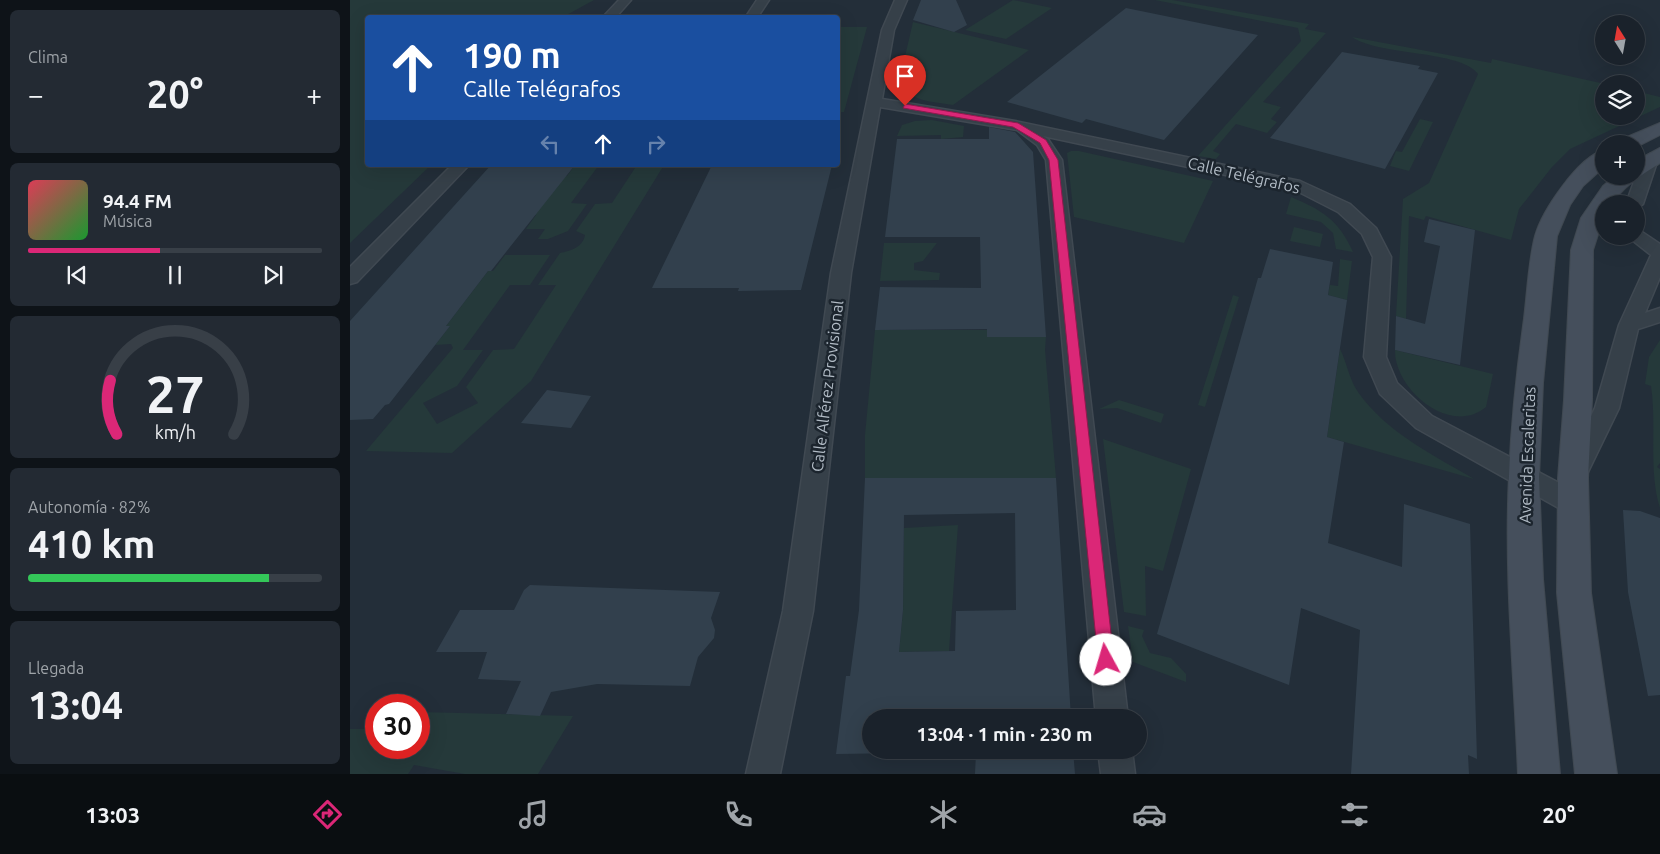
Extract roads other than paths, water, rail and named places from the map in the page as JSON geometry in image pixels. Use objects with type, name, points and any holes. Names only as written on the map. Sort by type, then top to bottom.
[{"type":"street","points":[[611,15],[625,0]]},
{"type":"street","points":[[753,15],[763,0]]},
{"type":"street","name":"Calle Alférez Provisional","points":[[763,774],[798,611],[842,273],[876,102],[888,30],[901,0]]},
{"type":"street","name":"Calle Telégrafos","points":[[876,102],[1015,125],[1300,186],[1344,208],[1370,232],[1382,257],[1376,357],[1388,388],[1424,422],[1524,477],[1573,491]]},
{"type":"street","points":[[1015,125],[1043,142],[1054,160],[1111,709]]},
{"type":"street","points":[[1645,135],[1660,128]]},
{"type":"street","points":[[1637,195],[1649,161]]},
{"type":"street","name":"Avenida Escaleritas","points":[[1539,774],[1526,579],[1524,477],[1529,383],[1546,236],[1560,205],[1575,182],[1595,164]]},
{"type":"street","points":[[350,278],[459,167]]},
{"type":"street","points":[[1596,774],[1574,593],[1573,491],[1578,400],[1582,250],[1592,218],[1610,190],[1616,185]]},
{"type":"street","points":[[1573,491],[1607,408],[1629,325],[1660,254],[1645,243]]},
{"type":"street","points":[[1629,325],[1660,315]]},
{"type":"street","points":[[1116,759],[1118,774]]}]
